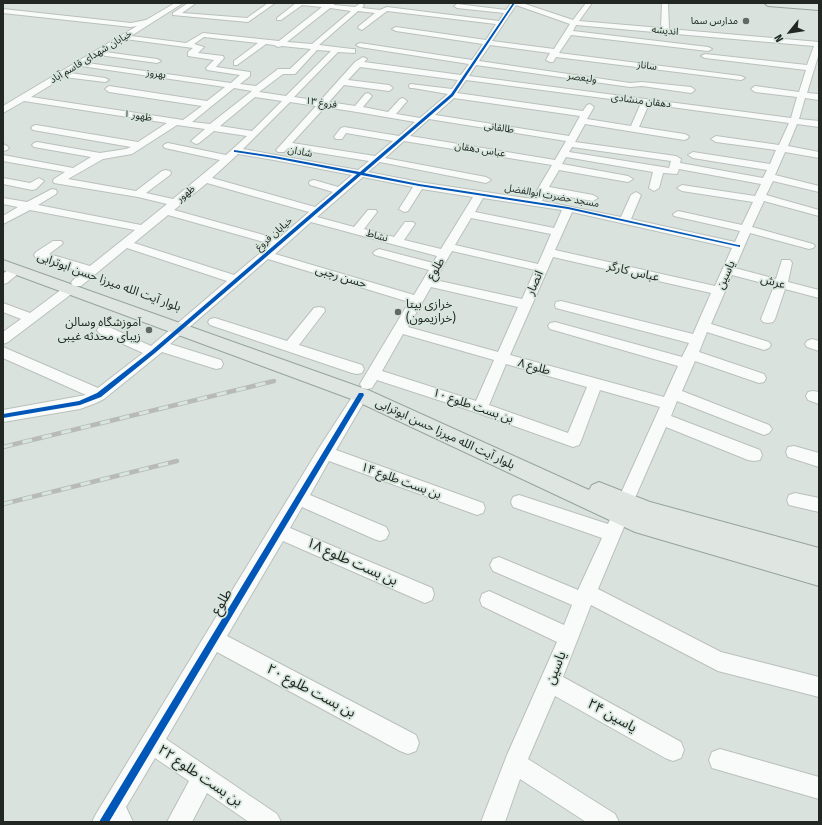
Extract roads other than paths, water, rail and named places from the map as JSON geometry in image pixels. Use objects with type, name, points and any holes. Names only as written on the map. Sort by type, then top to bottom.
[{"type":"main road","points":[[768,3],[819,7]]},
{"type":"main road","points":[[799,3],[819,4]]},
{"type":"main road","name":"بلوار آیت الله میرزا حسن ابوترابی","points":[[3,255],[74,286],[184,325],[364,380]]},
{"type":"main road","name":"بلوار آیت الله میرزا حسن ابوترابی","points":[[7,272],[74,286]]},
{"type":"main road","name":"بلوار آیت الله میرزا حسن ابوترابی","points":[[184,325],[234,333],[329,365],[364,380],[619,517],[819,575]]},
{"type":"main road","name":"بلوار آیت الله میرزا حسن ابوترابی","points":[[619,517],[647,511],[819,558]]},
{"type":"street","points":[[175,14],[182,5],[193,3]]},
{"type":"street","points":[[225,38],[272,3]]},
{"type":"street","points":[[279,19],[301,3],[330,4],[356,9],[436,15],[501,23]]},
{"type":"street","points":[[196,141],[281,71],[292,72],[313,48],[363,3]]},
{"type":"street","points":[[362,28],[384,10],[398,3]]},
{"type":"street","name":"خیابان فروغ","points":[[3,416],[80,403],[99,395],[156,349],[453,94],[515,3]]},
{"type":"street","name":"اندیشه","points":[[515,3],[574,23],[713,35],[735,41],[776,41],[818,44]]},
{"type":"street","points":[[531,87],[589,3]]},
{"type":"street","points":[[665,3],[665,31]]},
{"type":"street","points":[[203,35],[279,44],[330,4]]},
{"type":"street","points":[[436,15],[461,4],[509,12]]},
{"type":"street","points":[[182,5],[203,10]]},
{"type":"street","name":"خیابان شهدای قاسم آباد","points":[[3,110],[98,53],[124,36],[132,28],[182,5]]},
{"type":"street","points":[[3,11],[132,28]]},
{"type":"street","points":[[207,17],[214,12]]},
{"type":"street","points":[[228,19],[238,12]]},
{"type":"street","points":[[161,14],[172,16],[175,14],[248,20]]},
{"type":"street","points":[[374,17],[387,19]]},
{"type":"street","points":[[409,30],[415,25],[451,30],[443,36]]},
{"type":"street","points":[[188,45],[215,28]]},
{"type":"street","name":"ساناز","points":[[396,29],[554,53],[699,70],[741,78]]},
{"type":"street","points":[[569,33],[706,52],[809,71]]},
{"type":"street","points":[[713,35],[703,61],[746,67]]},
{"type":"street","points":[[124,36],[200,47],[188,56],[220,58],[211,68],[248,74],[185,123]]},
{"type":"street","points":[[225,38],[313,48],[324,49],[350,52],[334,52],[324,49]]},
{"type":"street","points":[[775,50],[776,41]]},
{"type":"street","points":[[237,63],[263,43]]},
{"type":"street","name":"یاسین","points":[[493,822],[515,763],[551,682],[584,597],[688,358],[794,121],[801,94],[800,85],[809,71],[818,44]]},
{"type":"street","name":"ولیعصر","points":[[360,45],[541,73],[630,85],[642,84],[691,90]]},
{"type":"street","name":"ظهور","points":[[3,339],[127,244],[204,179],[254,134],[334,52]]},
{"type":"street","points":[[98,53],[156,61]]},
{"type":"street","name":"دهقان منشادی","points":[[343,82],[360,61],[393,69],[596,96],[684,107],[768,113],[794,121],[819,124]]},
{"type":"street","name":"بهروز","points":[[80,64],[233,85]]},
{"type":"street","points":[[382,81],[393,69]]},
{"type":"street","points":[[684,107],[699,70]]},
{"type":"street","points":[[771,70],[809,71]]},
{"type":"street","points":[[62,74],[105,80]]},
{"type":"street","points":[[274,157],[343,82],[389,88]]},
{"type":"street","name":"فروغ ۱۳","points":[[233,85],[256,92],[288,98],[424,119]]},
{"type":"street","points":[[140,94],[151,86]]},
{"type":"street","points":[[413,86],[453,94],[469,101],[487,100],[517,104],[634,129],[684,137]]},
{"type":"street","points":[[108,89],[209,104]]},
{"type":"street","points":[[754,89],[819,97]]},
{"type":"street","points":[[331,95],[343,97]]},
{"type":"street","points":[[357,109],[368,96]]},
{"type":"street","points":[[535,203],[596,96]]},
{"type":"street","name":"ظهور ۱","points":[[22,98],[254,134]]},
{"type":"street","points":[[482,108],[487,100]]},
{"type":"street","points":[[390,114],[403,101]]},
{"type":"street","points":[[634,129],[646,102]]},
{"type":"street","points":[[514,113],[517,104]]},
{"type":"street","points":[[180,112],[196,114]]},
{"type":"street","name":"طالقانی","points":[[424,119],[676,159],[674,165]]},
{"type":"street","points":[[120,162],[129,152],[175,122]]},
{"type":"street","points":[[36,128],[139,145]]},
{"type":"street","name":"عباس دهقان","points":[[339,137],[344,130],[559,161]]},
{"type":"street","points":[[716,139],[782,148],[819,155]]},
{"type":"street","points":[[37,145],[100,156],[129,152]]},
{"type":"street","points":[[286,145],[377,159],[486,180]]},
{"type":"street","name":"شادان","points":[[168,146],[231,155],[274,157],[360,173]]},
{"type":"street","points":[[693,155],[819,188]]},
{"type":"street","points":[[100,156],[58,181],[138,194],[175,203]]},
{"type":"street","points":[[3,158],[74,171]]},
{"type":"street","points":[[559,161],[673,172],[674,165],[769,176]]},
{"type":"street","points":[[559,161],[628,179]]},
{"type":"street","points":[[138,194],[170,173],[154,169]]},
{"type":"street","points":[[654,188],[659,170]]},
{"type":"street","name":"مسجد حضرت ابوالفضل","points":[[360,173],[419,185],[568,208],[738,246]]},
{"type":"street","name":"نشاط","points":[[204,179],[356,231],[396,242],[542,268]]},
{"type":"street","points":[[3,181],[32,187],[39,181]]},
{"type":"street","points":[[314,183],[340,191]]},
{"type":"street","points":[[404,209],[419,185]]},
{"type":"street","points":[[682,188],[759,199],[818,213]]},
{"type":"street","points":[[543,189],[593,198]]},
{"type":"street","points":[[3,220],[52,192]]},
{"type":"street","name":"طلوع","points":[[113,817],[152,743],[299,498],[364,380],[400,329],[480,194]]},
{"type":"street","points":[[625,220],[636,195]]},
{"type":"street","points":[[3,201],[144,229]]},
{"type":"street","name":"انصار","points":[[480,408],[568,208]]},
{"type":"street","points":[[166,211],[280,243]]},
{"type":"street","points":[[356,231],[372,212]]},
{"type":"street","points":[[469,214],[558,232]]},
{"type":"street","points":[[678,214],[746,229],[809,246]]},
{"type":"street","points":[[396,242],[409,224]]},
{"type":"street","points":[[57,243],[40,255],[92,271]]},
{"type":"street","points":[[127,244],[236,280]]},
{"type":"street","name":"عباس کارگر","points":[[548,252],[718,291]]},
{"type":"street","points":[[379,253],[437,268]]},
{"type":"street","name":"حسن رجبی","points":[[266,255],[417,300]]},
{"type":"street","points":[[768,319],[781,284],[786,264]]},
{"type":"street","name":"عرش","points":[[727,270],[819,294]]},
{"type":"street","points":[[428,282],[525,304]]},
{"type":"street","points":[[561,305],[696,340]]},
{"type":"street","points":[[3,307],[31,318]]},
{"type":"street","points":[[290,347],[319,311]]},
{"type":"street","points":[[215,322],[234,333],[290,347],[329,365]]},
{"type":"street","points":[[555,326],[688,358],[759,378]]},
{"type":"street","points":[[703,326],[764,345]]},
{"type":"street","name":"طلوع ۸","points":[[400,329],[595,384],[671,399],[764,429]]},
{"type":"street","points":[[104,330],[156,349],[216,364]]},
{"type":"street","points":[[3,352],[99,395]]},
{"type":"street","name":"بن بست طلوع ۱۰","points":[[364,380],[480,408],[573,441],[595,384]]},
{"type":"street","points":[[662,419],[754,455]]},
{"type":"street","points":[[794,452],[819,460]]},
{"type":"street","name":"بن بست طلوع ۱۴","points":[[325,453],[477,508]]},
{"type":"street","points":[[299,498],[380,533]]},
{"type":"street","points":[[796,500],[819,505]]},
{"type":"street","points":[[519,502],[619,517]]},
{"type":"street","name":"بن بست طلوع ۱۸","points":[[279,530],[425,594]]},
{"type":"street","points":[[498,565],[584,597],[718,661],[819,687]]},
{"type":"street","points":[[489,600],[569,637]]},
{"type":"street","name":"بن بست طلوع ۲۰","points":[[214,640],[408,743]]},
{"type":"street","name":"یاسین ۲۴","points":[[551,682],[673,750]]},
{"type":"street","name":"بن بست طلوع ۲۲","points":[[152,743],[269,822]]},
{"type":"street","points":[[720,760],[819,788]]},
{"type":"street","points":[[515,763],[607,822]]},
{"type":"street","points":[[179,822],[202,778]]},
{"type":"railway","points":[[3,447],[274,381]]},
{"type":"railway","points":[[3,504],[177,461]]},
{"type":"place","name":"مدارس سما","points":[[746,21]]},
{"type":"place","name":"خرازی بیتا (خرازیمون)","points":[[398,312]]},
{"type":"place","name":"آموزشگاه وسالن زیبای محدثه غیبی","points":[[149,330]]}]
